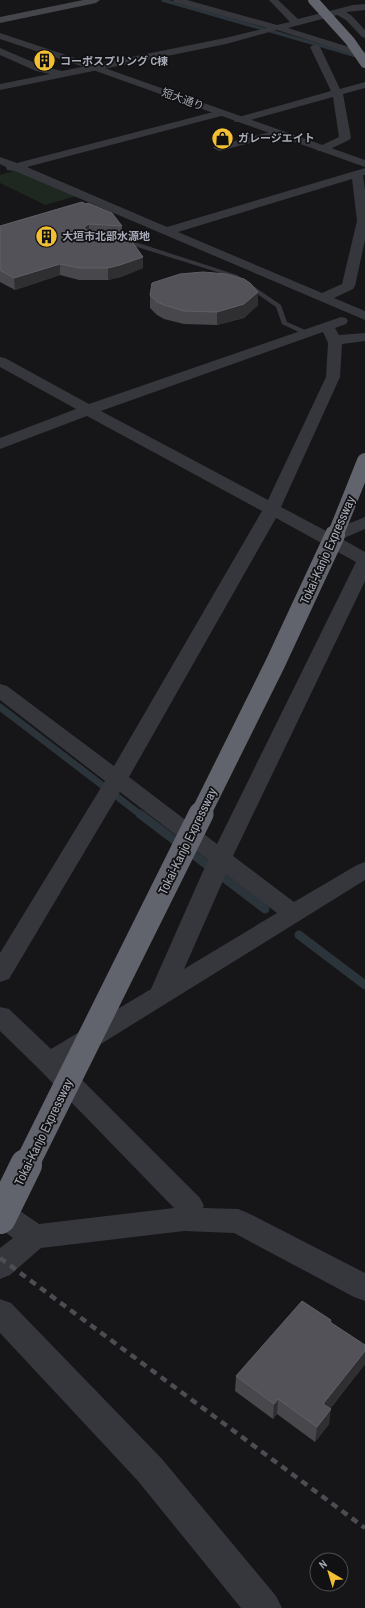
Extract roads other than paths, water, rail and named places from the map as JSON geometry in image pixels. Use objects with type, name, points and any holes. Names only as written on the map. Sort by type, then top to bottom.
[{"type":"highway","points":[[313,0],[350,41],[365,62]]},
{"type":"highway","name":"Tokai-Kanjo Expressway","points":[[0,1218],[275,664],[342,521],[365,461]]},
{"type":"main road","points":[[0,20],[96,0]]},
{"type":"street","points":[[177,0],[271,30],[365,55]]},
{"type":"street","points":[[273,0],[297,23]]},
{"type":"street","points":[[335,2],[352,8]]},
{"type":"street","points":[[0,87],[271,30],[352,8],[365,7]]},
{"type":"street","points":[[339,12],[349,18],[365,35]]},
{"type":"street","points":[[271,30],[314,47],[365,62]]},
{"type":"street","name":"短大通り","points":[[0,36],[96,68],[322,149],[362,170]]},
{"type":"street","points":[[314,47],[337,92],[344,138],[322,149]]},
{"type":"street","points":[[0,51],[40,69],[66,73]]},
{"type":"street","points":[[239,120],[365,85]]},
{"type":"street","points":[[0,171],[221,113]]},
{"type":"street","points":[[219,148],[278,133]]},
{"type":"street","points":[[0,160],[322,298],[364,314]]},
{"type":"street","points":[[167,232],[362,170],[363,221],[348,286],[322,298]]},
{"type":"street","points":[[331,333],[364,314]]},
{"type":"street","points":[[0,444],[88,410],[308,333],[331,333],[365,337]]},
{"type":"street","points":[[0,973],[117,779],[272,509],[333,377],[335,343],[331,333]]},
{"type":"street","points":[[0,361],[365,559]]},
{"type":"street","points":[[328,539],[365,522]]},
{"type":"street","points":[[160,996],[221,858],[365,562]]},
{"type":"street","points":[[0,690],[294,914]]},
{"type":"street","points":[[49,1063],[365,870]]},
{"type":"street","points":[[0,1016],[49,1063],[190,1206],[184,1219]]},
{"type":"street","points":[[0,1212],[34,1237]]},
{"type":"street","points":[[0,1266],[34,1237],[184,1219],[238,1221],[365,1288]]},
{"type":"street","points":[[0,1312],[150,1470],[264,1608]]},
{"type":"lane","points":[[112,240],[127,241],[235,276],[279,306],[284,323],[308,333]]},
{"type":"waterway","points":[[163,0],[364,58]]},
{"type":"waterway","points":[[0,707],[141,815]]},
{"type":"waterway","points":[[140,814],[265,909]]},
{"type":"waterway","points":[[299,935],[365,985]]},
{"type":"railway","points":[[0,1258],[365,1528]]},
{"type":"place","name":"コーポスプリング C棟","points":[[45,61]]},
{"type":"place","name":"ガレージエイト","points":[[222,138]]},
{"type":"place","name":"大垣市北部水源地","points":[[46,236]]}]
